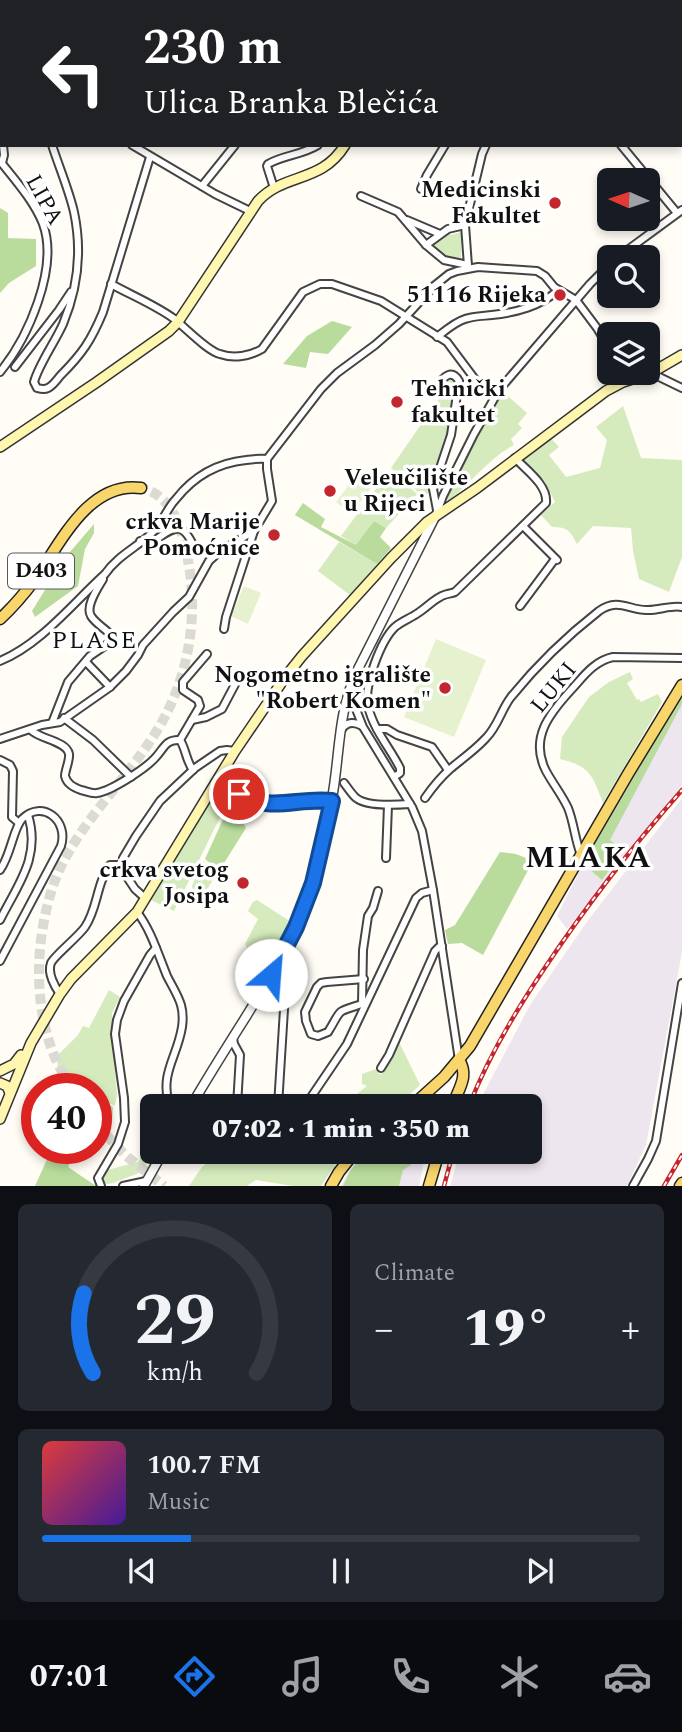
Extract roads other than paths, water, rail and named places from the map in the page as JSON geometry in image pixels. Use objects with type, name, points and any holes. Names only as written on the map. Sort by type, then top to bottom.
[{"type":"main road","points":[[0,447],[169,331],[178,322],[263,195],[326,167],[344,147]]},
{"type":"main road","points":[[660,368],[682,355]]},
{"type":"main road","points":[[0,1119],[31,1043],[60,994],[71,979],[137,912],[235,751],[302,656],[427,522],[617,385]]},
{"type":"main road","name":"D403","points":[[0,620],[24,594],[70,528],[92,503],[116,489],[141,488]]},
{"type":"main road","points":[[425,1094],[444,1077],[470,1046],[682,685]]},
{"type":"main road","points":[[15,1081],[1,1073],[14,1064],[31,1043]]},
{"type":"main road","points":[[458,1094],[465,1073],[459,1060]]},
{"type":"main road","points":[[0,1083],[7,1086],[10,1093]]},
{"type":"main road","points":[[331,1186],[345,1164]]},
{"type":"main road","points":[[429,1186],[435,1164]]},
{"type":"street","points":[[53,147],[74,211],[78,269],[62,325],[35,376],[37,388],[43,389],[50,387],[84,351],[100,320],[150,157]]},
{"type":"street","points":[[135,147],[215,194],[250,211]]},
{"type":"street","points":[[202,186],[233,147]]},
{"type":"street","points":[[274,188],[268,164],[314,147]]},
{"type":"street","points":[[421,189],[444,147]]},
{"type":"street","points":[[468,267],[465,225],[485,147]]},
{"type":"street","points":[[623,147],[680,211],[634,245]]},
{"type":"street","name":"LIPA","points":[[0,372],[29,323],[45,280],[48,263],[42,222],[1,162]]},
{"type":"street","points":[[214,172],[212,183],[215,194]]},
{"type":"street","points":[[362,195],[398,212],[426,245],[444,260],[468,267],[537,271],[558,290],[576,300],[597,328]]},
{"type":"street","points":[[403,218],[440,234]]},
{"type":"street","points":[[426,245],[450,227],[465,225]]},
{"type":"street","points":[[224,629],[254,531],[272,500],[267,459],[321,389],[337,373],[382,338],[440,280],[468,267]]},
{"type":"street","points":[[198,1094],[269,980],[296,927],[310,891],[332,801],[339,734],[349,689],[446,490],[496,395],[597,278]]},
{"type":"street","points":[[111,284],[178,322],[221,355],[245,355],[262,349],[303,292],[324,284],[381,300],[449,344],[486,394],[487,410]]},
{"type":"street","points":[[15,367],[74,289]]},
{"type":"street","points":[[437,337],[465,319],[525,308],[558,290]]},
{"type":"street","points":[[436,515],[437,503],[433,489],[451,435],[459,380],[454,375],[447,375],[439,386]]},
{"type":"street","points":[[660,377],[682,388]]},
{"type":"street","points":[[486,394],[496,395]]},
{"type":"street","points":[[394,777],[400,773],[400,768],[377,729],[367,704],[367,686],[391,631],[439,597],[455,592],[544,506],[547,497],[515,458]]},
{"type":"street","points":[[0,661],[16,654],[39,637],[105,574],[114,562],[155,530],[174,500],[205,472],[228,463],[267,459]]},
{"type":"street","points":[[433,489],[441,494],[446,490]]},
{"type":"street","points":[[520,606],[557,560],[523,526]]},
{"type":"street","points":[[140,541],[148,544],[172,528],[178,528],[183,531],[196,552]]},
{"type":"street","points":[[0,738],[60,722],[110,687],[138,655],[143,645],[189,597],[209,561],[254,531]]},
{"type":"street","points":[[52,723],[68,682],[90,656],[113,641],[113,636],[92,618],[90,612],[105,574]]},
{"type":"street","points":[[425,798],[448,770],[487,738],[509,699],[563,642],[604,607],[621,604],[643,610],[682,607]]},
{"type":"street","points":[[180,740],[199,708],[196,699],[185,692],[183,682],[207,654]]},
{"type":"street","name":"LUKI","points":[[581,855],[569,812],[542,761],[540,743],[548,718],[595,664],[604,659],[682,658]]},
{"type":"street","points":[[86,662],[110,687]]},
{"type":"street","points":[[192,720],[222,709],[240,675],[250,680]]},
{"type":"street","points":[[349,689],[350,698],[363,726],[410,804],[424,839],[459,1060]]},
{"type":"street","points":[[342,715],[347,711],[358,714]]},
{"type":"street","points":[[64,718],[93,740],[131,777]]},
{"type":"street","points":[[339,734],[348,723],[363,726]]},
{"type":"street","points":[[377,729],[387,729],[432,747],[448,770]]},
{"type":"street","points":[[31,730],[66,749],[69,758],[65,768],[65,780],[76,788],[98,793],[131,777],[156,758],[168,742],[180,740]]},
{"type":"street","points":[[180,740],[193,770]]},
{"type":"street","points":[[145,898],[135,889],[122,865],[127,851],[160,801],[193,770],[220,751],[235,751]]},
{"type":"street","points":[[0,760],[10,765],[13,771],[12,817],[19,823]]},
{"type":"street","points":[[223,771],[235,791],[255,802],[269,804],[332,801]]},
{"type":"street","points":[[344,783],[358,799],[388,805],[410,804]]},
{"type":"street","points":[[386,858],[388,805]]},
{"type":"street","points":[[0,920],[31,857],[31,813]]},
{"type":"street","points":[[0,870],[8,856],[19,823],[31,813],[51,814],[58,820],[63,833],[62,841],[0,961]]},
{"type":"street","points":[[60,994],[52,979],[51,962],[78,937],[89,921],[106,870],[110,865],[122,865]]},
{"type":"street","points":[[313,1094],[347,1044],[363,1005],[416,898],[422,892],[433,890]]},
{"type":"street","points":[[363,1005],[363,950],[368,916],[378,891]]},
{"type":"street","points":[[137,912],[180,1002],[183,1018],[179,1040],[167,1073],[167,1094]]},
{"type":"street","points":[[381,1068],[435,951],[442,946]]},
{"type":"street","points":[[100,1186],[98,1178],[118,1144],[125,1118],[116,1034],[117,1020],[124,1001],[156,948]]},
{"type":"street","points":[[363,979],[327,982],[317,986],[305,1012],[311,1034],[318,1036],[328,1032],[339,1012],[363,1005]]},
{"type":"street","points":[[269,980],[285,993],[279,1094]]},
{"type":"street","points":[[633,1186],[656,1141],[682,983]]},
{"type":"street","points":[[234,1036],[234,1044],[240,1055],[238,1094]]},
{"type":"street","points":[[223,1054],[230,1051],[240,1055]]},
{"type":"street","points":[[123,1186],[145,1183],[156,1164]]},
{"type":"tunnel","points":[[63,1073],[49,1040],[40,997],[42,931],[52,889],[74,843],[162,722],[180,681],[190,637],[190,569],[180,528],[166,503],[151,491],[141,488]]},
{"type":"tunnel","points":[[112,1141],[164,1186]]},
{"type":"railway","points":[[474,1094],[503,1035],[576,922],[682,790]]},
{"type":"railway","points":[[664,1186],[682,1155]]},
{"type":"railway","points":[[444,1186],[450,1164]]},
{"type":"place","name":"Medicinski Fakultet","points":[[555,203]]},
{"type":"place","name":"51116 Rijeka","points":[[560,295]]},
{"type":"place","name":"Tehnički fakultet","points":[[397,402]]},
{"type":"place","name":"Veleučilište u Rijeci","points":[[330,491]]},
{"type":"place","name":"crkva Marije Pomoćnice","points":[[274,535]]},
{"type":"place","name":"Nogometno igralište \"Robert Komen\"","points":[[445,688]]},
{"type":"place","name":"crkva svetog Josipa","points":[[243,883]]},
{"type":"district","name":"PLASE","points":[[95,641]]},
{"type":"district","name":"MLAKA","points":[[589,858]]}]
